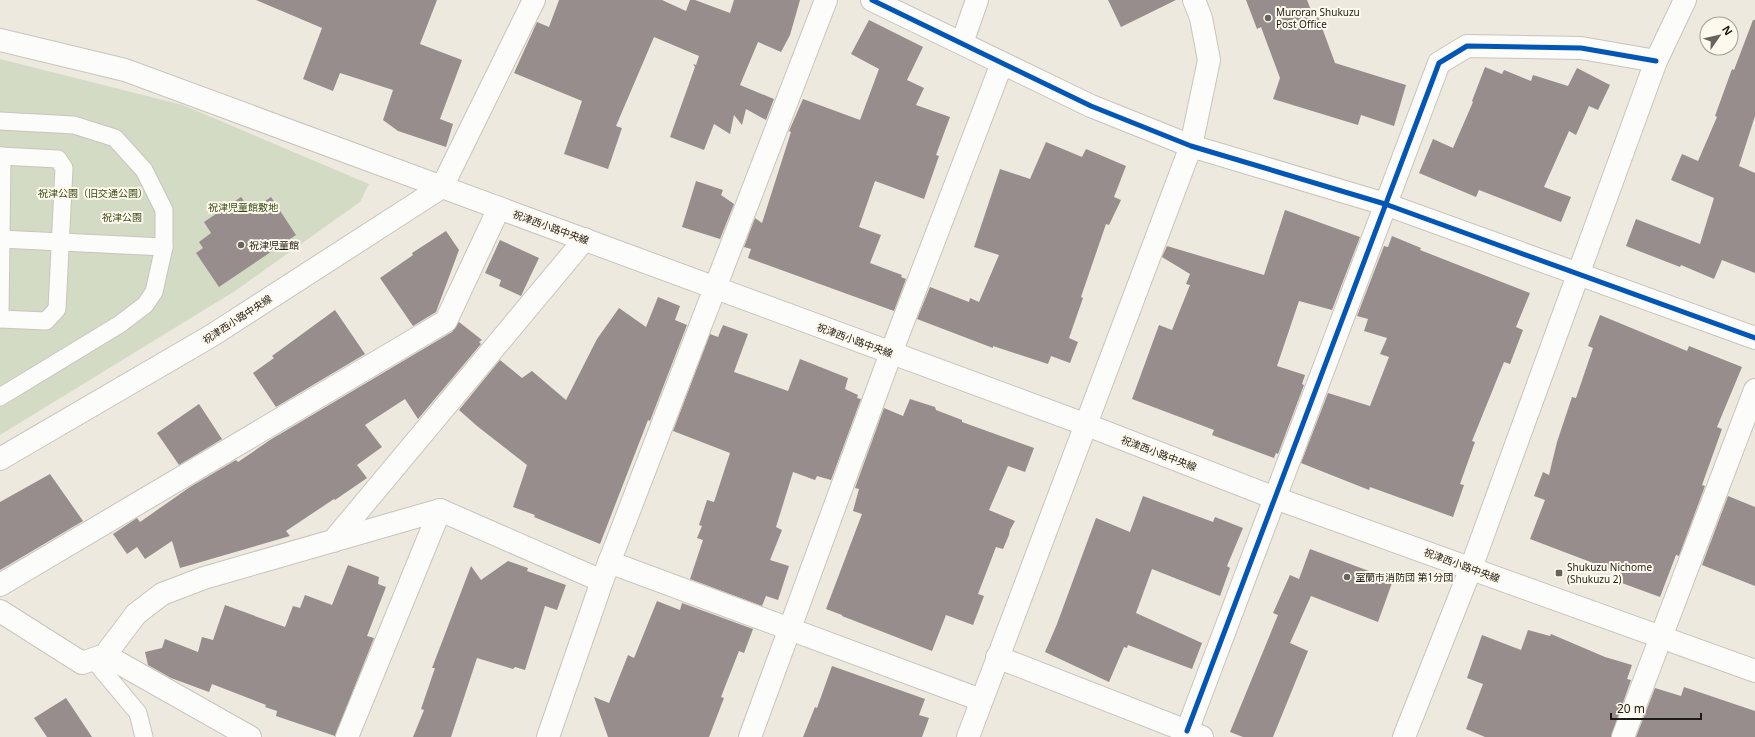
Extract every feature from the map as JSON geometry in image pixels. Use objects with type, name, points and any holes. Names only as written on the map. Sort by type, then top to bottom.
[{"type":"street","points":[[0,40],[125,70],[442,187],[534,0]]},
{"type":"street","points":[[548,737],[606,572],[826,0]]},
{"type":"street","points":[[872,0],[962,42],[1091,106],[1191,146],[1385,204],[1579,276],[1755,338]]},
{"type":"street","points":[[962,42],[977,0]]},
{"type":"street","points":[[968,737],[1191,146],[1209,60],[1201,18],[1194,0]]},
{"type":"street","points":[[1404,737],[1471,568],[1579,276],[1656,61],[1685,0]]},
{"type":"street","points":[[997,657],[1194,734],[1275,498],[1439,63],[1467,46],[1581,48],[1656,61]]},
{"type":"street","points":[[750,737],[891,353],[1002,63]]},
{"type":"street","name":"祝津西小路中央線","points":[[0,459],[211,336],[442,187],[716,289],[1087,424],[1275,498],[1755,672]]},
{"type":"street","points":[[0,585],[446,321],[499,208]]},
{"type":"street","points":[[333,541],[585,239]]},
{"type":"street","points":[[1623,737],[1755,390]]},
{"type":"street","points":[[347,737],[440,510]]},
{"type":"street","points":[[0,611],[82,663],[99,657],[136,614],[162,594],[204,578],[440,510],[606,572],[789,629],[981,700]]},
{"type":"street","points":[[99,657],[250,737]]},
{"type":"lane","points":[[0,121],[74,125],[115,138],[144,170],[164,210],[164,247],[154,292],[145,305],[120,324],[0,397]]},
{"type":"lane","points":[[1,156],[58,159],[64,168],[57,309],[46,321],[0,319],[1,156]]},
{"type":"lane","points":[[1,239],[164,247]]},
{"type":"lane","points":[[99,657],[138,713],[144,737]]},
{"type":"green space","name":"祝津公園（旧交通公園）","points":[[0,59],[183,105],[369,184],[360,202],[235,291],[0,435]]},
{"type":"building","points":[[256,0],[437,0],[420,44],[462,60],[440,119],[453,124],[446,147],[398,131],[383,120],[393,90],[340,73],[333,91],[303,79],[322,28]]},
{"type":"building","points":[[559,0],[662,0],[686,11],[690,0],[695,0],[730,13],[734,0],[800,0],[790,35],[781,52],[758,42],[740,85],[774,99],[766,120],[746,109],[742,125],[734,115],[730,134],[714,124],[704,150],[670,137],[695,67],[693,64],[696,65],[699,56],[654,37],[616,126],[622,128],[608,169],[564,154],[582,101],[514,73],[537,22],[549,27]]},
{"type":"building","points":[[1108,0],[1176,0],[1121,27]]},
{"type":"building","points":[[1246,0],[1307,0],[1313,15],[1317,14],[1335,63],[1406,85],[1394,126],[1361,115],[1358,125],[1273,99],[1280,78],[1261,27],[1257,29]]},
{"type":"building","points":[[869,20],[923,47],[907,80],[924,88],[916,105],[950,117],[936,155],[939,156],[924,199],[875,181],[859,227],[881,235],[870,263],[902,275],[901,277],[906,279],[894,311],[748,258],[751,249],[744,247],[755,218],[762,223],[791,132],[789,131],[803,99],[860,120],[879,69],[851,54]]},
{"type":"building","points":[[1753,20],[1755,20],[1755,116],[1739,166],[1755,173],[1755,273],[1722,260],[1714,279],[1681,265],[1680,267],[1626,246],[1636,219],[1700,244],[1714,198],[1671,180],[1682,154],[1698,161],[1717,117],[1715,116],[1732,69],[1734,70]]},
{"type":"building","points":[[1485,67],[1502,74],[1504,70],[1531,81],[1533,75],[1568,86],[1577,68],[1610,85],[1598,110],[1589,106],[1576,135],[1569,131],[1544,187],[1571,197],[1561,222],[1479,190],[1476,197],[1419,173],[1433,139],[1453,148],[1473,102],[1472,101]]},
{"type":"building","points":[[1046,142],[1082,157],[1086,149],[1126,166],[1114,197],[1121,200],[1109,225],[1106,224],[1081,297],[1083,298],[1069,338],[1078,342],[1070,363],[1051,356],[1048,364],[993,346],[993,348],[917,319],[930,287],[969,302],[970,298],[979,302],[999,255],[974,247],[1000,169],[1030,179]]},
{"type":"building","points":[[696,181],[723,190],[721,195],[734,204],[720,239],[682,227]]},
{"type":"building","name":"祝津児童館","points":[[241,197],[251,211],[271,197],[296,235],[219,287],[196,253],[203,248],[199,242],[211,233],[204,222]]},
{"type":"building","points":[[1285,210],[1360,237],[1332,310],[1299,301],[1277,366],[1305,375],[1302,384],[1304,385],[1278,454],[1276,453],[1274,458],[1212,435],[1214,430],[1132,399],[1159,325],[1172,330],[1190,285],[1186,284],[1190,274],[1162,257],[1167,246],[1264,275]]},
{"type":"building","points":[[446,231],[459,250],[436,312],[413,326],[380,278],[413,255],[412,253]]},
{"type":"building","points":[[1392,236],[1421,248],[1420,250],[1530,293],[1516,327],[1523,330],[1510,364],[1504,362],[1472,441],[1475,442],[1460,484],[1464,485],[1453,517],[1370,487],[1369,490],[1301,463],[1328,393],[1370,406],[1389,357],[1380,354],[1387,338],[1364,331],[1368,319],[1357,316],[1384,246],[1388,247]]},
{"type":"building","points":[[500,240],[539,258],[521,296],[499,286],[501,280],[485,273]]},
{"type":"building","points":[[658,297],[680,306],[675,320],[687,325],[600,544],[534,517],[535,515],[513,507],[527,465],[459,410],[500,360],[522,378],[532,371],[566,400],[597,339],[619,308],[646,327]]},
{"type":"building","points":[[335,310],[365,354],[276,407],[253,373],[274,358],[272,356]]},
{"type":"building","points":[[1600,315],[1687,351],[1689,346],[1742,367],[1717,427],[1722,429],[1702,485],[1705,486],[1679,556],[1676,555],[1660,597],[1619,582],[1622,574],[1530,539],[1545,500],[1534,496],[1543,472],[1549,475],[1557,442],[1572,397],[1576,398],[1593,348],[1588,346]]},
{"type":"building","points":[[459,322],[482,340],[479,342],[481,344],[418,419],[405,399],[365,425],[382,447],[357,465],[367,478],[286,531],[290,536],[180,568],[172,541],[145,559],[137,547],[127,554],[113,534],[137,518],[140,522],[190,487],[236,460],[238,462],[270,440],[452,332]]},
{"type":"building","points":[[723,325],[748,334],[734,372],[788,391],[800,359],[848,378],[845,389],[858,395],[857,398],[861,399],[831,480],[817,476],[815,480],[793,472],[776,527],[782,530],[770,560],[789,566],[778,600],[766,596],[762,606],[690,579],[703,540],[697,538],[702,526],[699,525],[707,500],[714,502],[730,453],[673,431],[710,334],[718,337]]},
{"type":"building","points":[[910,399],[935,407],[936,410],[962,420],[962,422],[1034,448],[1025,472],[1008,466],[989,510],[1015,521],[1003,549],[996,547],[978,594],[984,596],[973,625],[946,615],[932,651],[826,609],[862,514],[853,511],[859,489],[855,488],[884,408],[903,416]]},
{"type":"building","points":[[199,404],[222,439],[179,465],[157,433]]},
{"type":"building","points":[[50,474],[83,521],[0,570],[0,502]]},
{"type":"building","points":[[1143,496],[1213,522],[1215,517],[1243,528],[1227,566],[1230,568],[1220,596],[1152,569],[1136,613],[1202,643],[1192,669],[1128,645],[1127,648],[1124,647],[1109,682],[1045,652],[1057,624],[1096,518],[1130,532]]},
{"type":"building","points":[[1728,496],[1755,507],[1755,586],[1702,565]]},
{"type":"building","points":[[1310,549],[1393,580],[1378,622],[1311,596],[1290,643],[1308,651],[1273,737],[1243,737],[1230,732],[1278,615],[1273,613],[1290,575],[1299,579]]},
{"type":"building","points":[[508,561],[528,568],[527,571],[566,585],[557,610],[545,606],[525,670],[515,667],[513,669],[477,658],[451,737],[413,737],[424,710],[421,709],[435,668],[432,668],[471,566],[481,580]]},
{"type":"building","points":[[348,565],[379,577],[378,584],[386,587],[367,636],[374,638],[335,736],[276,716],[277,711],[265,707],[266,705],[212,684],[209,692],[171,678],[148,665],[145,652],[162,648],[165,639],[198,652],[202,637],[213,640],[225,605],[285,627],[293,606],[300,608],[305,595],[332,605]]},
{"type":"building","points":[[657,601],[680,610],[682,603],[753,629],[744,653],[739,651],[721,697],[724,698],[709,737],[608,737],[594,697],[609,703],[628,655],[634,658]]},
{"type":"building","points":[[1528,630],[1550,636],[1551,634],[1605,657],[1632,665],[1627,679],[1631,680],[1611,737],[1485,737],[1466,729],[1483,684],[1467,678],[1482,635],[1521,650]]},
{"type":"building","points":[[832,666],[925,699],[919,715],[929,718],[922,737],[803,737],[815,707],[817,708]]},
{"type":"building","points":[[1684,687],[1755,711],[1755,737],[1636,737],[1655,688],[1681,696]]},
{"type":"building","points":[[66,698],[92,737],[47,737],[34,718]]},
{"type":"cycle path","points":[[872,0],[1091,106],[1191,146],[1385,204],[1755,338]]},
{"type":"cycle path","points":[[1187,731],[1439,63],[1467,46],[1581,48],[1656,61]]},
{"type":"place","name":"Muroran Shukuzu Post Office","points":[[1268,18]]},
{"type":"place","name":"祝津児童館","points":[[241,245]]},
{"type":"place","name":"Shukuzu Nichome (Shukuzu 2)","points":[[1559,573]]},
{"type":"place","name":"室蘭市消防団 第1分団","points":[[1347,577]]},
{"type":"park label","name":"祝津児童館敷地","points":[[243,207]]},
{"type":"park label","name":"祝津公園","points":[[122,217]]}]
